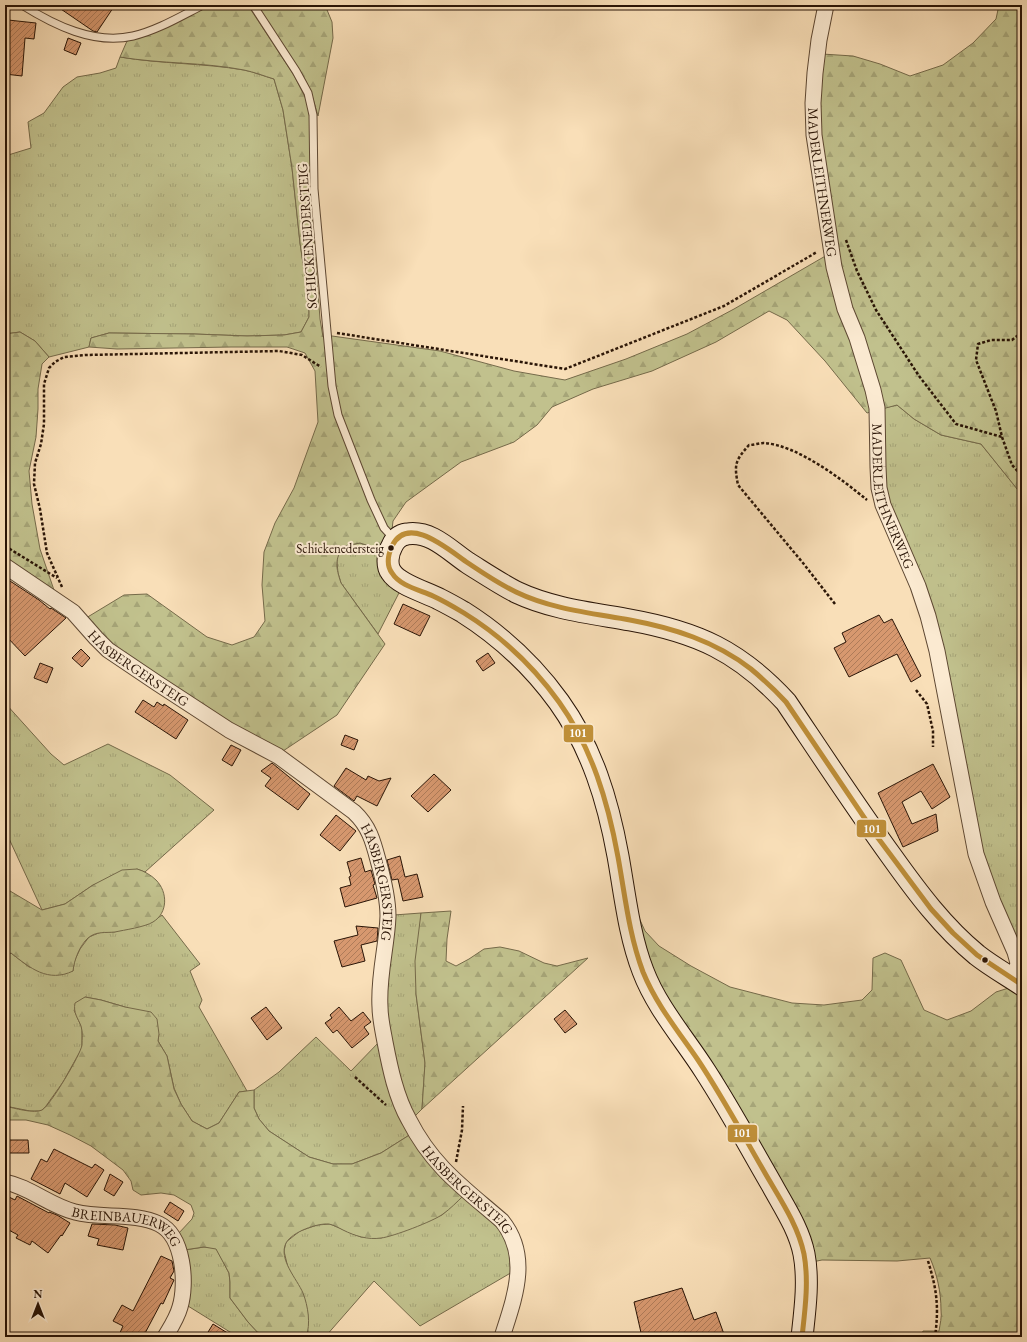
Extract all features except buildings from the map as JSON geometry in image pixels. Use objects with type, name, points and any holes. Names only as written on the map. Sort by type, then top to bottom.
[{"type":"street","name":"MADERLEITHNERWEG","points":[[826,5],[819,40],[813,103],[814,135],[830,245],[838,286],[845,309],[857,338],[877,408],[879,488],[883,505],[918,586],[928,616],[937,651],[976,854],[993,902],[1015,952],[1018,963],[1016,972],[1017,982]]},
{"type":"street","points":[[802,1337],[806,1277],[804,1256],[799,1237],[787,1212],[744,1136],[705,1071],[664,1013],[645,976],[633,940],[605,797],[592,761],[560,703],[523,658],[483,625],[439,599],[409,586],[392,574],[389,567],[388,558],[390,548],[395,540],[399,536],[405,534],[416,533],[428,536],[441,543],[490,578],[543,603],[569,610],[630,620],[684,633],[707,641],[750,668],[769,684],[786,702],[867,823],[917,891],[961,940],[981,957],[1017,982]]},
{"type":"street","name":"HASBERGERSTEIG","points":[[5,566],[73,612],[108,650],[229,730],[278,756],[354,812],[362,819],[368,828],[382,876],[388,914],[380,990],[380,1008],[389,1060],[408,1120],[424,1146],[435,1162],[451,1178],[502,1222],[510,1233],[516,1247],[518,1270],[515,1295],[502,1337]]},
{"type":"street","name":"BREINBAUERWEG","points":[[5,1182],[17,1185],[58,1206],[74,1212],[90,1215],[144,1219],[159,1223],[168,1229],[175,1240],[183,1273],[180,1306],[175,1320],[165,1337]]},
{"type":"lane","points":[[22,5],[40,16],[81,34],[102,38],[134,36],[153,29],[203,5]]},
{"type":"lane","name":"SCHICKENEDERSTEIG","points":[[253,5],[308,92],[313,115],[314,189],[330,375],[338,415],[348,444],[384,528],[395,540]]},
{"type":"path","points":[[845,236],[857,271],[876,310],[919,376],[956,424],[1002,437]]},
{"type":"path","points":[[327,332],[565,369],[724,306],[830,245]]},
{"type":"path","points":[[1022,332],[1012,340],[991,340],[978,344],[976,360],[996,411],[1002,437],[1012,465],[1022,476]]},
{"type":"path","points":[[5,546],[58,578],[47,553],[40,509],[34,484],[35,463],[41,444],[44,424],[44,384],[49,368],[55,362],[64,357],[86,355],[279,351],[302,355],[317,364],[330,375]]},
{"type":"path","points":[[835,604],[738,485],[735,468],[740,455],[749,445],[764,443],[783,447],[805,457],[831,473],[875,507],[886,512]]},
{"type":"path","points":[[916,690],[926,704],[933,731],[933,747]]},
{"type":"path","points":[[355,1077],[387,1106]]},
{"type":"path","points":[[451,1178],[459,1149],[462,1130],[463,1106]]},
{"type":"path","points":[[928,1261],[934,1280],[938,1303],[935,1337]]},
{"type":"green space","points":[[212,5],[246,5],[251,10],[295,77],[308,103],[310,121],[312,209],[320,319],[323,337],[332,336],[440,351],[514,371],[565,380],[626,359],[687,334],[734,309],[834,251],[817,113],[822,54],[853,56],[880,64],[910,76],[943,65],[973,43],[996,19],[999,5],[1022,5],[1022,495],[981,444],[941,435],[914,419],[897,405],[867,413],[825,361],[787,320],[769,311],[716,342],[652,371],[593,389],[552,407],[537,425],[514,442],[461,462],[406,502],[393,521],[392,530],[382,550],[360,543],[344,546],[337,559],[338,573],[341,583],[385,644],[337,715],[280,753],[242,732],[112,646],[86,618],[124,595],[147,594],[207,637],[232,645],[254,637],[265,621],[262,585],[264,552],[275,523],[294,488],[318,422],[315,371],[305,353],[287,347],[117,349],[89,347],[91,338],[109,333],[247,336],[284,335],[301,332],[309,317],[309,303],[300,243],[292,168],[283,110],[274,79],[229,67],[120,57],[127,41],[152,32]]},
{"type":"green space","points":[[257,5],[325,5],[332,22],[333,38],[318,116],[311,92],[302,74]]},
{"type":"green space","points":[[120,57],[229,68],[248,71],[274,79],[283,110],[292,168],[300,243],[309,304],[309,317],[301,332],[284,335],[247,336],[109,333],[91,338],[89,347],[49,357],[35,341],[20,332],[5,334],[5,156],[31,148],[28,122],[44,113],[63,87],[77,77],[100,73],[116,68]]},
{"type":"green space","points":[[20,332],[35,341],[49,357],[42,364],[38,389],[36,437],[29,471],[32,504],[40,549],[56,596],[5,561],[5,334]]},
{"type":"green space","points":[[897,405],[914,419],[941,435],[981,444],[1022,495],[1022,702],[1019,718],[1022,735],[1022,957],[989,883],[946,674],[883,487],[880,409]]},
{"type":"green space","points":[[360,543],[382,550],[401,589],[378,634],[341,583],[338,573],[338,553],[344,546]]},
{"type":"green space","points":[[5,703],[51,754],[64,765],[108,744],[170,775],[214,810],[145,872],[137,869],[93,885],[65,904],[42,910],[5,830]]},
{"type":"green space","points":[[137,869],[154,878],[163,890],[165,902],[164,908],[158,918],[153,922],[134,928],[115,932],[98,933],[91,936],[85,941],[80,949],[73,971],[64,974],[47,975],[25,964],[11,953],[5,956],[5,888],[42,910],[65,904],[93,885],[122,870]]},
{"type":"green space","points":[[631,900],[645,931],[659,946],[691,966],[730,987],[792,1003],[824,1005],[862,1000],[872,990],[873,958],[885,953],[901,960],[924,1010],[947,1020],[971,1011],[996,992],[1015,986],[1022,990],[1022,1337],[921,1337],[923,1331],[939,1331],[941,1318],[941,1303],[937,1277],[930,1258],[897,1261],[822,1260],[812,1262],[656,990]]},
{"type":"green space","points":[[451,911],[446,961],[456,966],[484,949],[500,947],[519,951],[544,963],[557,966],[588,958],[422,1109],[425,1063],[416,994],[415,961],[421,913]]},
{"type":"green space","points":[[421,913],[416,994],[425,1063],[422,1109],[412,1119],[406,1107],[382,1000],[394,915]]},
{"type":"green space","points":[[162,915],[200,964],[190,971],[202,1000],[199,1007],[247,1091],[239,1092],[219,1123],[207,1129],[192,1121],[181,1104],[174,1088],[167,1056],[158,1041],[159,1034],[125,1007],[85,997],[74,1010],[82,1028],[82,1048],[63,1082],[46,1106],[41,1111],[30,1111],[5,1106],[5,956],[11,953],[29,967],[73,971],[74,962],[80,949],[89,937],[101,932],[114,932],[152,922]]},
{"type":"green space","points":[[85,997],[151,1012],[157,1019],[159,1034],[158,1041],[167,1056],[174,1089],[181,1104],[192,1121],[207,1129],[219,1123],[239,1092],[254,1090],[254,1108],[259,1119],[269,1131],[309,1157],[333,1164],[352,1164],[381,1153],[411,1134],[463,1196],[443,1214],[431,1221],[386,1237],[362,1237],[329,1224],[318,1225],[305,1229],[294,1235],[286,1243],[284,1256],[289,1269],[303,1293],[309,1321],[308,1332],[306,1337],[262,1337],[248,1322],[230,1298],[229,1273],[216,1249],[204,1247],[184,1250],[178,1234],[192,1219],[194,1213],[191,1205],[174,1195],[161,1193],[141,1195],[133,1190],[131,1181],[123,1170],[91,1146],[70,1135],[48,1125],[26,1120],[5,1120],[5,1106],[39,1111],[46,1106],[58,1090],[82,1045],[82,1028],[75,1013],[75,1003]]},
{"type":"green space","points":[[316,1037],[351,1071],[380,1041],[411,1134],[381,1153],[352,1164],[333,1164],[309,1157],[269,1131],[259,1119],[254,1108],[254,1090],[279,1072]]},
{"type":"green space","points":[[463,1196],[487,1213],[510,1238],[514,1271],[420,1326],[374,1281],[325,1337],[306,1337],[308,1331],[284,1251],[286,1242],[300,1231],[317,1225],[330,1224],[361,1237],[381,1238],[442,1215]]},
{"type":"green space","points":[[204,1247],[216,1248],[229,1273],[230,1298],[248,1322],[262,1337],[238,1337],[188,1306],[184,1250]]},
{"type":"transit line","name":"101","points":[[802,1337],[806,1296],[806,1275],[804,1254],[801,1243],[793,1222],[724,1102],[648,984],[634,944],[614,836],[604,796],[590,757],[581,738],[571,720],[549,689],[528,665],[504,642],[478,622],[460,611],[437,598],[405,584],[396,577],[390,570],[388,563],[389,553],[392,546],[399,537],[408,533],[418,534],[440,544],[497,582],[529,598],[543,603],[586,613],[662,627],[708,643],[737,659],[751,669],[786,702],[878,838],[931,909],[953,933],[977,955],[1022,985]]},
{"type":"place","name":"Schickenedersteig","points":[[391,548]]}]
